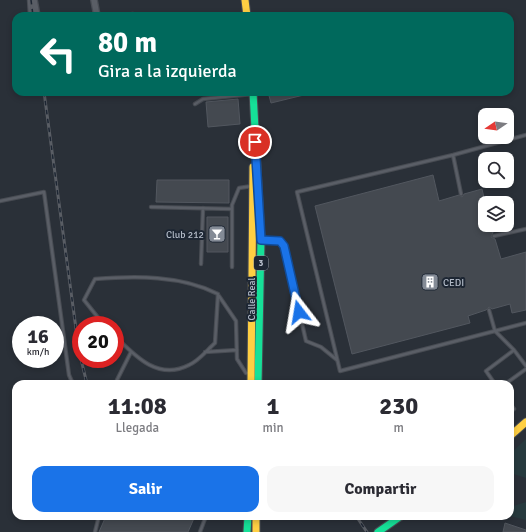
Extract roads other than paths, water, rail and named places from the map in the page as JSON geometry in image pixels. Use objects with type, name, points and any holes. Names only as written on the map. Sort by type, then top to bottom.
[{"type":"main road","points":[[245,0],[246,12]]},
{"type":"main road","name":"Calle Real","points":[[253,96],[261,240],[258,380]]},
{"type":"main road","name":"Calle Real","points":[[251,380],[251,214],[255,142]]},
{"type":"main road","points":[[251,214],[257,234],[261,240],[251,262]]},
{"type":"main road","points":[[514,432],[526,422]]},
{"type":"main road","points":[[248,532],[249,520]]},
{"type":"main road","points":[[256,520],[256,532]]},
{"type":"main road","points":[[378,532],[395,520]]},
{"type":"street","points":[[35,0],[36,12]]},
{"type":"street","points":[[94,0],[96,12]]},
{"type":"lane","points":[[29,0],[30,12]]},
{"type":"lane","points":[[195,104],[203,99],[228,96]]},
{"type":"lane","points":[[526,135],[453,155],[297,192],[340,371],[526,323]]},
{"type":"lane","points":[[453,155],[461,194]]},
{"type":"lane","points":[[232,267],[232,209],[239,188],[252,186]]},
{"type":"lane","points":[[0,201],[44,192],[69,374],[71,380]]},
{"type":"lane","points":[[151,207],[232,209]]},
{"type":"lane","points":[[202,264],[203,208]]},
{"type":"lane","points":[[494,236],[526,229]]},
{"type":"lane","points":[[261,240],[280,241],[282,243],[306,341],[321,347],[338,360]]},
{"type":"lane","points":[[97,316],[84,300],[95,279],[121,277],[165,279],[205,287],[218,295],[236,321],[237,359],[246,373],[251,373]]},
{"type":"lane","points":[[124,345],[146,365],[168,370],[190,365],[215,343],[218,295]]},
{"type":"lane","points":[[489,310],[494,331],[514,350],[526,368],[511,380]]},
{"type":"lane","points":[[205,352],[237,350]]},
{"type":"lane","points":[[492,380],[486,371],[514,350]]},
{"type":"lane","points":[[117,380],[131,352]]},
{"type":"lane","points":[[95,532],[98,520]]},
{"type":"lane","points":[[200,532],[204,520]]},
{"type":"railway","points":[[31,0],[32,12]]},
{"type":"railway","points":[[45,96],[79,351],[86,380]]},
{"type":"railway","points":[[359,520],[367,532]]},
{"type":"place","name":"Club 212","points":[[217,234]]},
{"type":"place","name":"CEDI","points":[[430,282]]}]
